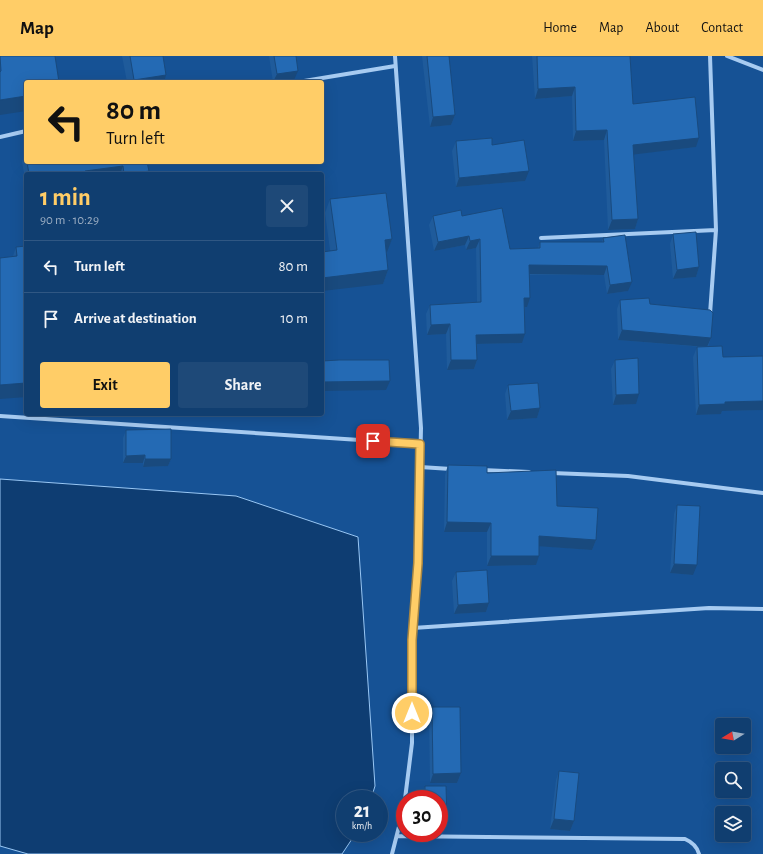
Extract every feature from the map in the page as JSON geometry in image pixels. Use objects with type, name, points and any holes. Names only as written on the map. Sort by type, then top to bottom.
[{"type":"street","points":[[395,56],[420,420],[418,563],[413,628],[412,743],[406,790]]},
{"type":"street","points":[[710,56],[716,230],[710,319]]},
{"type":"street","points":[[727,56],[763,70]]},
{"type":"street","points":[[310,80],[395,66]]},
{"type":"street","points":[[0,137],[24,131]]},
{"type":"street","points":[[541,238],[716,230]]},
{"type":"street","points":[[0,416],[420,444]]},
{"type":"street","points":[[420,467],[459,469]]},
{"type":"street","points":[[475,470],[537,472]]},
{"type":"street","points":[[545,472],[628,476],[763,493]]},
{"type":"street","points":[[413,628],[709,608],[763,609]]},
{"type":"street","points":[[448,837],[685,839],[693,843],[699,854]]},
{"type":"street","points":[[392,854],[396,840]]},
{"type":"water","points":[[0,479],[236,496],[358,537],[375,786],[374,790],[336,790],[336,842],[350,842],[342,854],[28,854],[0,846]]},
{"type":"building","points":[[0,56],[55,56],[59,80],[24,80],[24,96],[0,100]]},
{"type":"building","points":[[130,56],[163,56],[166,75],[134,80]]},
{"type":"building","points":[[274,56],[296,56],[298,71],[277,74]]},
{"type":"building","points":[[427,56],[449,56],[455,115],[433,117]]},
{"type":"building","points":[[537,56],[630,56],[633,104],[695,97],[699,138],[633,145],[638,219],[612,220],[607,130],[576,131],[575,87],[538,89]]},
{"type":"building","points":[[492,138],[492,145],[524,140],[529,171],[459,178],[456,141]]},
{"type":"building","points":[[27,164],[147,164],[149,171],[124,172],[123,166],[85,172],[29,172]]},
{"type":"building","points":[[386,193],[392,239],[385,240],[388,270],[324,278],[324,252],[337,250],[330,199]]},
{"type":"building","points":[[502,208],[510,249],[540,248],[540,242],[604,242],[603,238],[625,235],[632,282],[610,285],[607,266],[529,265],[530,298],[524,298],[525,334],[476,335],[477,360],[451,360],[450,324],[431,325],[430,305],[481,302],[480,239],[470,241],[469,236],[438,242],[433,216],[461,210],[462,216]]},
{"type":"building","points":[[696,232],[699,267],[677,270],[673,234]]},
{"type":"building","points":[[24,246],[24,383],[0,385],[0,258],[17,256],[16,247]]},
{"type":"building","points":[[649,298],[650,304],[710,310],[713,313],[711,338],[622,330],[620,300]]},
{"type":"building","points":[[722,346],[723,357],[763,356],[763,401],[725,402],[725,404],[699,405],[697,347]]},
{"type":"building","points":[[638,358],[639,394],[616,395],[615,360]]},
{"type":"building","points":[[389,360],[390,381],[324,382],[324,361]]},
{"type":"building","points":[[538,383],[540,408],[511,411],[508,385]]},
{"type":"building","points":[[171,429],[171,459],[145,459],[145,455],[126,456],[126,430]]},
{"type":"building","points":[[448,465],[487,466],[487,473],[556,470],[557,506],[598,508],[596,540],[539,536],[539,556],[491,556],[491,523],[447,522]]},
{"type":"building","points":[[677,505],[700,506],[697,565],[674,564]]},
{"type":"building","points":[[487,570],[489,603],[458,605],[456,572]]},
{"type":"building","points":[[432,707],[460,707],[461,773],[433,774]]},
{"type":"building","points":[[559,771],[579,773],[574,821],[554,819]]},
{"type":"building","points":[[425,786],[446,786],[446,790],[425,790]]},
{"type":"route","points":[[373,441],[420,444],[418,563],[412,640],[412,713]]}]
